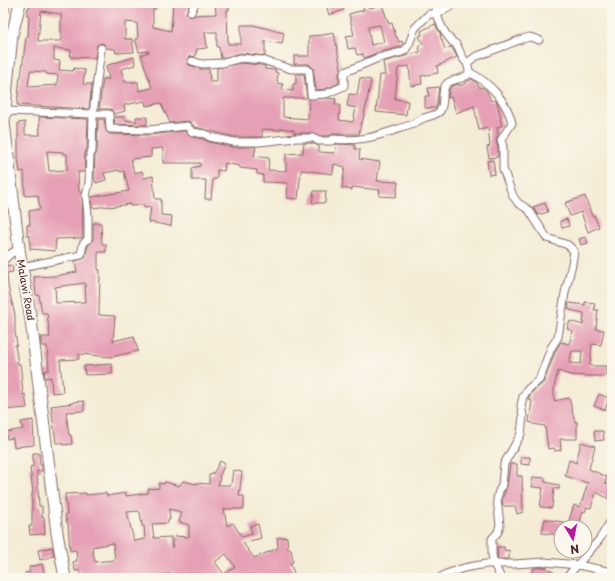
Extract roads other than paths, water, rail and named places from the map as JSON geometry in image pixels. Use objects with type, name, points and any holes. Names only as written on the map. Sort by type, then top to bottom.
[{"type":"main road","name":"Malawi Road","points":[[20,3],[12,35],[4,129],[19,249],[31,320],[57,533],[65,578]]},
{"type":"street","points":[[191,12],[195,3]]},
{"type":"street","points":[[436,3],[437,14],[444,31],[456,45],[467,63],[469,72],[491,87],[510,114],[512,123],[501,140],[503,147],[503,169],[513,196],[518,203],[529,210],[547,238],[568,245],[574,251],[558,337],[551,348],[539,380],[528,389],[523,397],[521,405],[523,416],[521,434],[504,464],[502,485],[497,499],[500,525],[498,532],[492,540],[492,555],[494,564],[501,578]]},
{"type":"street","points":[[192,61],[202,64],[222,63],[241,58],[262,60],[291,69],[307,69],[309,70],[310,95],[326,94],[344,86],[345,72],[378,58],[399,54],[406,49],[412,34],[419,23],[429,14],[437,14],[456,3]]},
{"type":"street","points":[[467,63],[475,57],[522,39],[530,38],[539,40]]},
{"type":"street","points":[[22,267],[81,255],[83,244],[88,239],[86,196],[89,183],[90,153],[92,152],[93,114],[101,48]]},
{"type":"street","points":[[5,111],[109,114],[110,129],[148,130],[187,126],[192,132],[234,142],[259,142],[296,138],[314,138],[318,141],[332,141],[333,139],[356,140],[381,135],[437,113],[440,111],[442,106],[444,90],[448,83],[465,77],[469,74],[469,72]]},
{"type":"street","points":[[3,261],[10,254],[19,249]]},
{"type":"street","points":[[566,578],[599,540],[612,519]]},
{"type":"street","points":[[440,578],[446,574],[464,568],[486,564],[546,562],[578,565],[612,572]]}]
